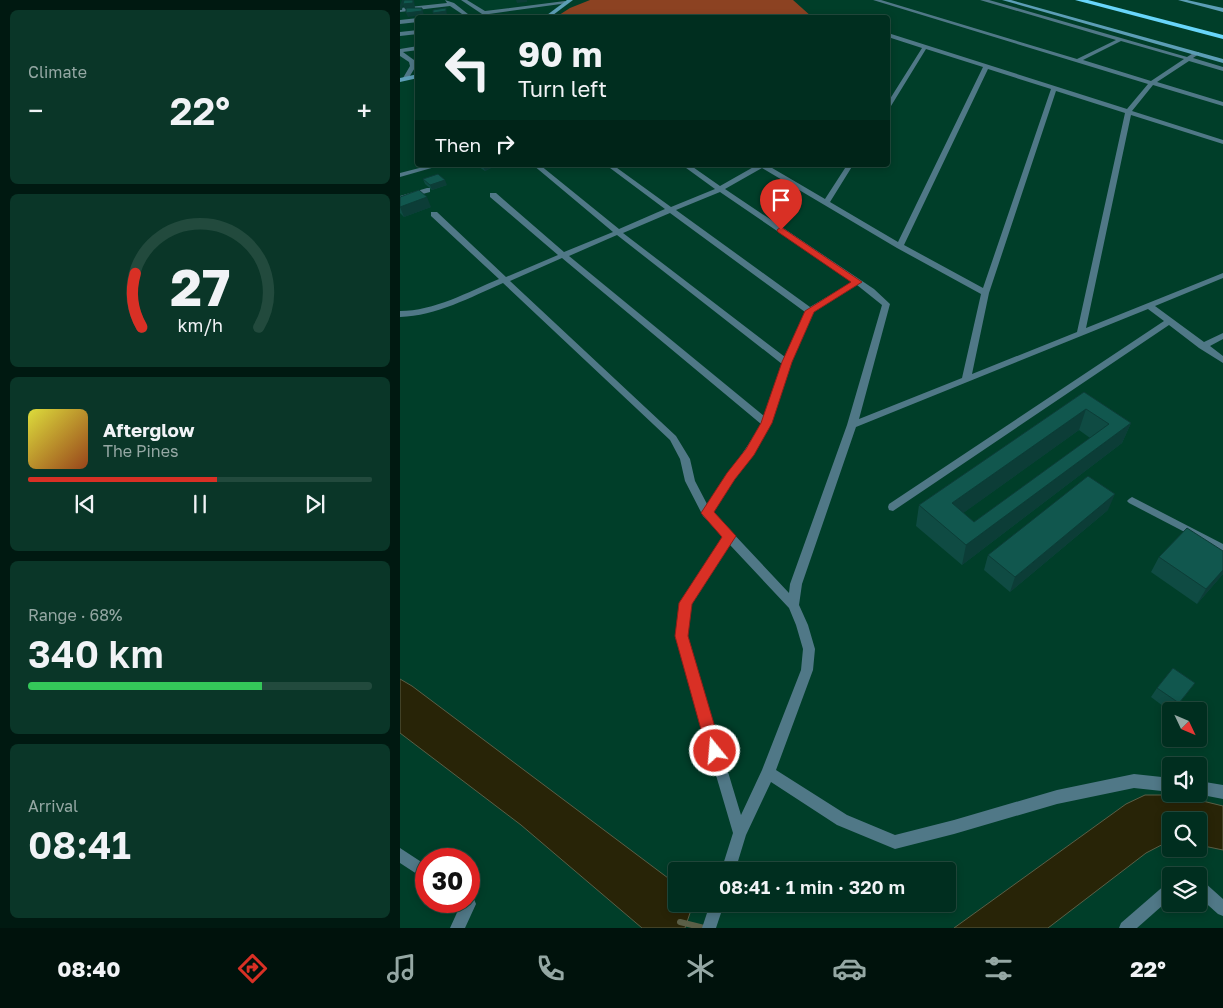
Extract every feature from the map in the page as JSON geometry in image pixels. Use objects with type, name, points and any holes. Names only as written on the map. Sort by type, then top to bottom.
[{"type":"highway","points":[[1079,0],[1223,38]]},
{"type":"highway","points":[[1105,0],[1223,30]]},
{"type":"street","points":[[464,0],[488,15]]},
{"type":"street","points":[[400,10],[464,0],[476,0]]},
{"type":"street","points":[[876,0],[1223,104]]},
{"type":"street","points":[[983,0],[1223,69]]},
{"type":"street","points":[[1005,0],[1223,61]]},
{"type":"street","points":[[1181,0],[1223,10]]},
{"type":"street","points":[[449,2],[468,15]]},
{"type":"street","points":[[484,12],[567,2]]},
{"type":"street","points":[[549,15],[567,2]]},
{"type":"street","points":[[400,22],[415,20]]},
{"type":"street","points":[[400,34],[415,32]]},
{"type":"street","points":[[890,36],[1223,142]]},
{"type":"street","points":[[1079,60],[1120,40]]},
{"type":"street","points":[[890,103],[925,47]]},
{"type":"street","points":[[400,52],[415,49]]},
{"type":"street","points":[[400,52],[412,61],[412,66],[403,79]]},
{"type":"street","points":[[1081,333],[1128,112],[1152,82],[1197,53]]},
{"type":"street","points":[[900,246],[987,66]]},
{"type":"street","points":[[966,379],[985,293],[1054,88]]},
{"type":"street","points":[[400,175],[431,167]]},
{"type":"street","points":[[538,167],[618,232],[787,362]]},
{"type":"street","points":[[612,167],[810,311]]},
{"type":"street","points":[[688,167],[872,291],[886,304],[852,425],[796,584],[793,605]]},
{"type":"street","points":[[400,314],[428,310],[457,300],[720,189],[758,167]]},
{"type":"street","points":[[765,167],[900,246],[985,293]]},
{"type":"street","points":[[826,203],[849,167]]},
{"type":"street","points":[[400,198],[427,190]]},
{"type":"street","points":[[493,196],[766,423]]},
{"type":"street","points":[[434,214],[673,438],[685,459],[690,481],[707,513],[793,605],[810,649],[807,670],[768,773],[740,833],[731,862]]},
{"type":"street","points":[[852,425],[1149,306],[1223,274]]},
{"type":"street","points":[[707,513],[731,476],[750,452],[766,423],[787,362],[810,311],[857,282]]},
{"type":"street","points":[[1149,306],[1223,360]]},
{"type":"street","points":[[893,507],[1169,321]]},
{"type":"street","points":[[1202,346],[1223,336]]},
{"type":"street","points":[[730,536],[686,603],[682,636],[740,833]]},
{"type":"street","points":[[768,773],[842,820],[895,842],[1066,795],[1134,781],[1162,784]]},
{"type":"street","points":[[1207,789],[1223,792]]},
{"type":"street","points":[[400,855],[415,866]]},
{"type":"street","points":[[1207,894],[1223,909]]},
{"type":"street","points":[[1126,928],[1162,897]]},
{"type":"street","points":[[709,928],[714,912]]},
{"type":"street","points":[[457,928],[464,913]]},
{"type":"lane","points":[[1132,501],[1223,548]]},
{"type":"shaded area","points":[[590,0],[793,0],[810,15],[559,15],[570,8]]},
{"type":"shaded area","points":[[400,679],[412,686],[668,878],[668,912],[690,912],[685,928],[642,928],[521,825],[400,733]]},
{"type":"shaded area","points":[[1145,795],[1162,795],[1162,802],[1207,802],[1223,806],[1223,850],[1207,847],[1207,812],[1162,812],[1162,845],[1146,853],[1048,928],[954,928],[1126,804]]},
{"type":"building","points":[[404,0],[413,0],[413,3],[403,4]]},
{"type":"building","points":[[406,8],[422,8],[422,11],[406,13]]},
{"type":"building","points":[[446,8],[446,11],[433,13],[433,10]]},
{"type":"building","points":[[438,174],[445,180],[430,185],[423,179]]},
{"type":"building","points":[[419,190],[427,197],[400,207],[400,197]]},
{"type":"building","points":[[1084,392],[1131,423],[966,545],[919,505]],"holes":[[[1086,409],[1109,424],[974,522],[952,503]]]},
{"type":"building","points":[[1088,476],[1115,494],[1015,577],[988,555]]},
{"type":"building","points":[[1187,528],[1223,551],[1223,570],[1206,589],[1159,557]]},
{"type":"building","points":[[1173,668],[1195,683],[1180,702],[1157,688]]},
{"type":"waterway","points":[[680,922],[704,928]]},
{"type":"route","points":[[715,751],[696,691],[682,636],[686,603],[730,536],[707,513],[731,476],[750,452],[766,423],[787,362],[810,311],[857,282],[781,230]]}]
